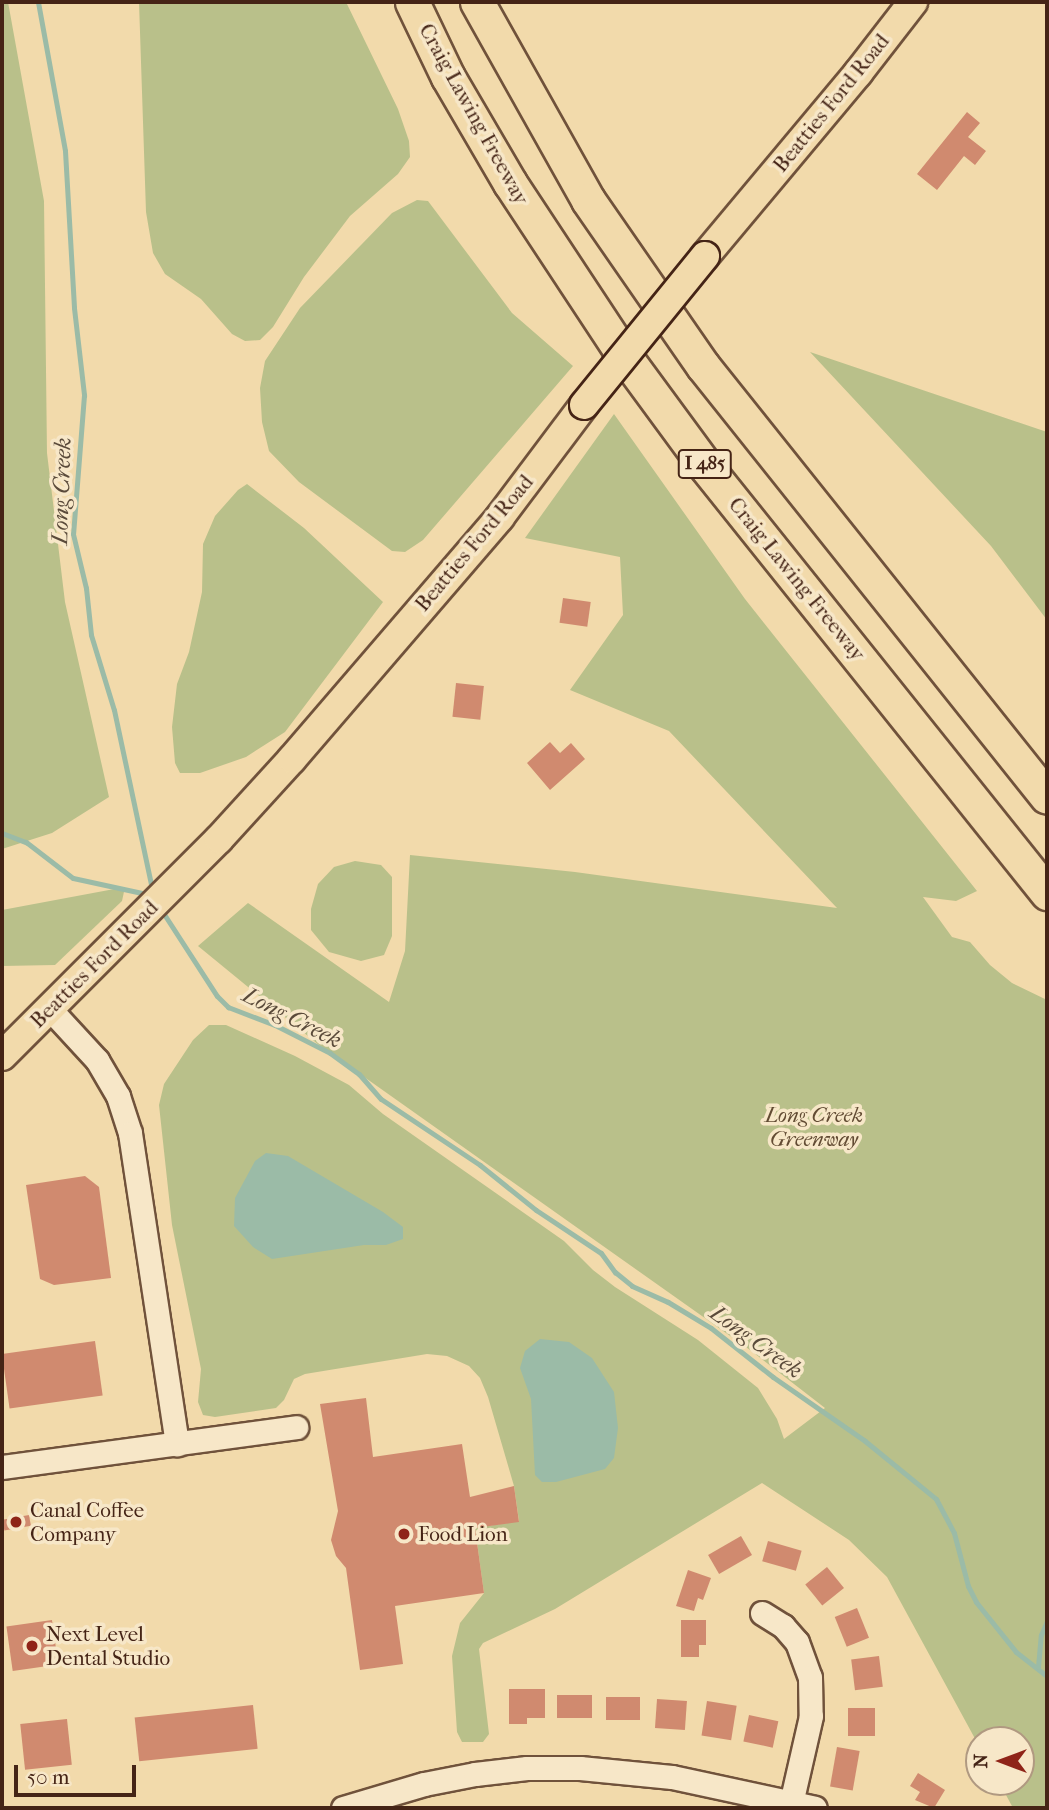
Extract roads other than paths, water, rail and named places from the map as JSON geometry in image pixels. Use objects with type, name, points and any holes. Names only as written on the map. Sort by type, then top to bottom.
[{"type":"highway","name":"Craig Lawing Freeway","points":[[412,2],[448,77],[510,183],[618,347],[706,467],[1047,893]]},
{"type":"highway","name":"I 485","points":[[477,2],[588,200],[696,356],[768,450],[1047,797]]},
{"type":"main road","name":"Beatties Ford Road","points":[[2,1056],[197,860],[292,760],[500,517],[584,405],[858,73],[913,2]]},
{"type":"street","points":[[49,1008],[97,1060],[118,1096],[130,1133],[177,1444]]},
{"type":"street","points":[[2,1467],[296,1427]]},
{"type":"street","points":[[762,1613],[783,1626],[797,1642],[810,1677],[811,1716],[790,1806]]},
{"type":"street","points":[[343,1808],[424,1784],[527,1768],[580,1768],[660,1775],[790,1806],[815,1808]]},
{"type":"waterway","name":"Long Creek","points":[[38,2],[65,151],[74,308],[84,395],[73,534],[86,588],[91,635],[114,710],[153,893]]},
{"type":"waterway","points":[[2,833],[26,842],[73,878],[151,895]]},
{"type":"waterway","name":"Long Creek","points":[[162,911],[217,996],[228,1007],[275,1025],[330,1053],[359,1074],[381,1099],[480,1165],[536,1210],[601,1253],[615,1272],[632,1286],[668,1302],[711,1328],[773,1377],[865,1441],[936,1499],[954,1533],[968,1586],[976,1602],[1016,1652],[1047,1676]]},
{"type":"waterway","points":[[1038,1667],[1041,1635],[1047,1621]]},
{"type":"place","name":"Canal Coffee Company","points":[[16,1522]]},
{"type":"place","name":"Food Lion","points":[[404,1534]]},
{"type":"place","name":"Next Level Dental Studio","points":[[32,1646]]},
{"type":"park label","name":"Long Creek Greenway","points":[[814,1127]]}]
